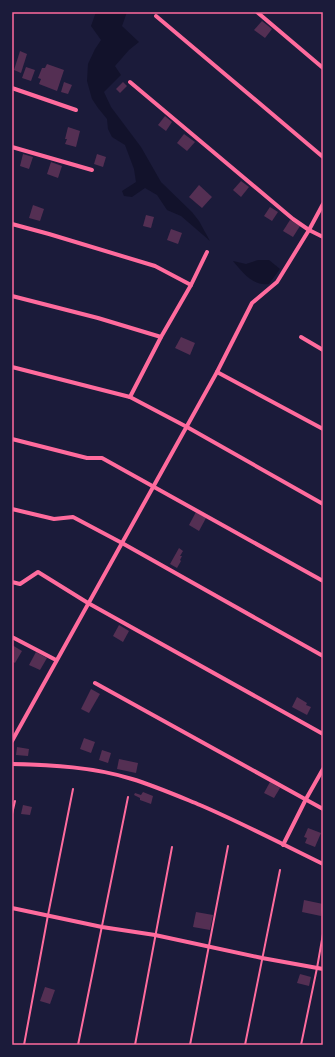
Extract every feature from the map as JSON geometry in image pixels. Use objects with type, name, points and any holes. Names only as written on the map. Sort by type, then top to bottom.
[{"type":"street","points":[[257,12],[323,68]]},
{"type":"street","points":[[156,16],[323,157]]},
{"type":"street","points":[[130,82],[293,219],[309,230],[323,237]]},
{"type":"street","points":[[12,88],[76,110]]},
{"type":"street","points":[[12,147],[92,170]]},
{"type":"street","points":[[12,741],[187,427],[252,304],[277,282],[323,204]]},
{"type":"street","points":[[12,224],[154,266],[191,285]]},
{"type":"street","points":[[130,398],[161,337],[191,285],[207,252]]},
{"type":"street","points":[[12,296],[98,318],[161,337]]},
{"type":"street","points":[[301,337],[323,350]]},
{"type":"street","points":[[12,367],[130,398],[187,427],[323,504]]},
{"type":"street","points":[[217,372],[323,429]]},
{"type":"street","points":[[12,439],[87,458],[102,458],[323,581]]},
{"type":"street","points":[[12,509],[54,519],[73,518],[122,543],[323,656]]},
{"type":"street","points":[[12,582],[20,584],[38,572],[88,603],[323,734]]},
{"type":"street","points":[[12,637],[56,660]]},
{"type":"street","points":[[95,683],[323,809]]},
{"type":"street","points":[[12,764],[53,765],[103,772],[131,778],[157,787],[225,816],[323,864]]},
{"type":"street","points":[[284,845],[306,799],[323,770]]},
{"type":"street","points":[[12,908],[102,927],[155,935],[262,958],[323,969]]},
{"type":"lane","points":[[24,1045],[73,789]]},
{"type":"lane","points":[[78,1045],[128,797]]},
{"type":"lane","points":[[12,814],[14,801]]},
{"type":"lane","points":[[190,1045],[228,846]]},
{"type":"lane","points":[[135,1045],[172,847]]},
{"type":"lane","points":[[245,1045],[280,870]]},
{"type":"lane","points":[[301,1045],[323,934]]},
{"type":"shaded area","points":[[96,12],[127,12],[122,26],[139,42],[129,50],[115,66],[121,75],[104,92],[111,107],[141,147],[161,182],[192,212],[199,221],[210,241],[181,216],[167,210],[157,195],[145,188],[132,197],[124,196],[122,191],[136,182],[134,169],[125,145],[112,137],[108,129],[107,119],[92,99],[87,81],[88,64],[101,40],[91,26]]},
{"type":"shaded area","points":[[258,260],[269,260],[280,269],[269,284],[253,281],[233,261],[246,264]]},
{"type":"building","points":[[262,21],[272,29],[265,38],[254,30]]},
{"type":"building","points":[[20,51],[27,54],[21,73],[14,70]]},
{"type":"building","points":[[47,64],[64,70],[57,91],[39,84],[41,79],[38,78],[42,68],[45,68]]},
{"type":"building","points":[[26,67],[35,70],[31,81],[22,78]]},
{"type":"building","points":[[64,82],[72,85],[68,94],[61,92]]},
{"type":"building","points":[[123,82],[127,86],[120,93],[116,89]]},
{"type":"building","points":[[165,116],[172,122],[166,131],[158,125]]},
{"type":"building","points":[[68,127],[80,131],[76,147],[65,144]]},
{"type":"building","points":[[184,134],[195,142],[187,151],[177,143]]},
{"type":"building","points":[[23,154],[33,157],[29,169],[20,166]]},
{"type":"building","points":[[97,154],[106,157],[103,167],[94,164]]},
{"type":"building","points":[[51,162],[62,166],[58,178],[47,174]]},
{"type":"building","points":[[241,181],[249,187],[241,197],[233,190]]},
{"type":"building","points":[[199,185],[212,197],[202,208],[189,197]]},
{"type":"building","points":[[33,205],[44,209],[40,221],[29,218]]},
{"type":"building","points":[[270,207],[278,212],[272,221],[264,216]]},
{"type":"building","points":[[146,215],[154,217],[151,228],[143,226]]},
{"type":"building","points":[[290,220],[300,226],[293,237],[283,231]]},
{"type":"building","points":[[171,229],[182,233],[178,244],[167,240]]},
{"type":"building","points":[[181,337],[195,343],[190,355],[175,348]]},
{"type":"building","points":[[196,512],[206,518],[199,531],[189,525]]},
{"type":"building","points":[[179,548],[183,551],[180,556],[182,556],[181,561],[177,568],[170,564]]},
{"type":"building","points":[[119,625],[129,631],[123,642],[113,636]]},
{"type":"building","points":[[12,645],[22,651],[15,663],[12,661]]},
{"type":"building","points":[[36,652],[47,658],[40,670],[29,665]]},
{"type":"building","points":[[91,689],[100,694],[89,713],[81,709]]},
{"type":"building","points":[[297,697],[307,703],[306,705],[311,707],[307,715],[292,707]]},
{"type":"building","points":[[84,738],[95,742],[91,753],[80,749]]},
{"type":"building","points":[[17,747],[29,749],[28,756],[16,755]]},
{"type":"building","points":[[102,750],[111,753],[108,763],[99,760]]},
{"type":"building","points":[[119,759],[138,763],[136,773],[117,769]]},
{"type":"building","points":[[270,782],[280,788],[274,798],[264,793]]},
{"type":"building","points":[[143,792],[153,796],[151,804],[140,800],[140,798],[134,795],[135,793],[141,795]]},
{"type":"building","points":[[23,805],[32,807],[30,815],[21,814]]},
{"type":"building","points":[[308,828],[321,833],[315,847],[305,843],[307,838],[304,837]]},
{"type":"building","points":[[304,900],[323,904],[321,916],[302,912]]},
{"type":"building","points":[[196,912],[213,915],[210,930],[193,927]]},
{"type":"building","points":[[300,974],[311,977],[309,986],[297,983]]},
{"type":"building","points":[[45,987],[55,990],[50,1004],[40,1001]]}]
